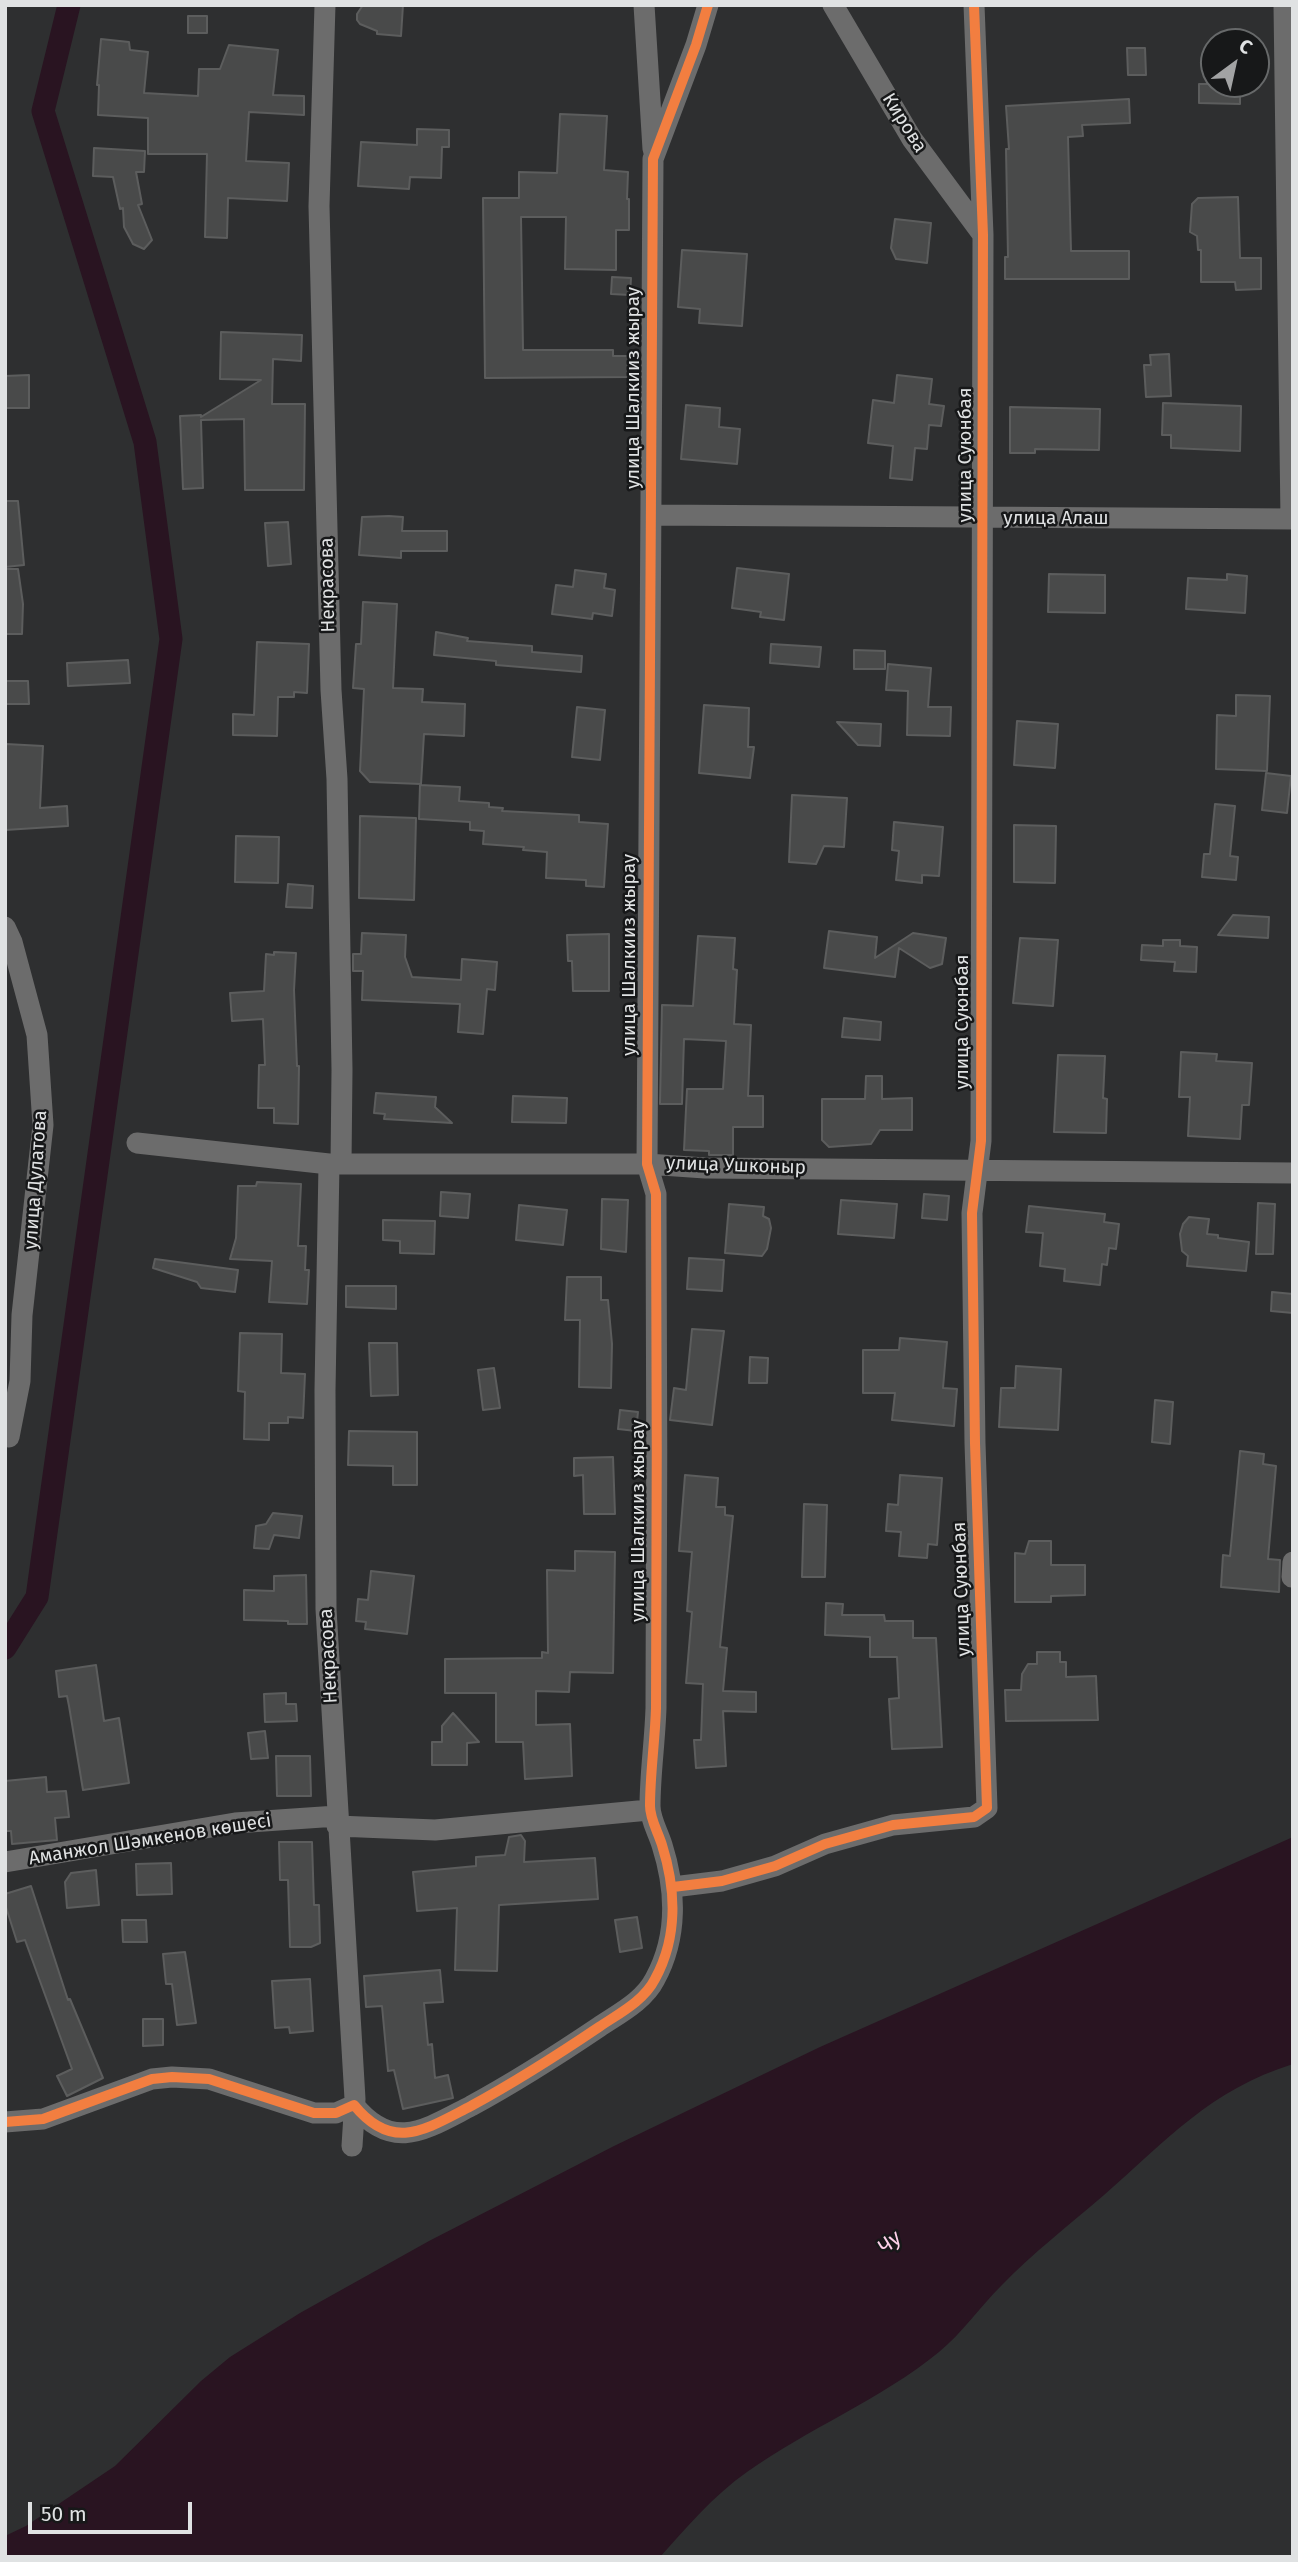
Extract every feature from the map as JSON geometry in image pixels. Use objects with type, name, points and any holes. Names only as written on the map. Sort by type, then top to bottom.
[{"type":"street","name":"Некрасова","points":[[325,5],[319,206],[331,690],[337,779],[342,1070],[325,1390],[326,1608],[354,2105],[352,2146]]},
{"type":"street","points":[[644,5],[653,159]]},
{"type":"street","name":"улица Шалкииз жырау","points":[[354,2105],[367,2121],[392,2132],[411,2134],[438,2123],[528,2075],[638,2000],[655,1981],[666,1953],[674,1909],[673,1887],[649,1810],[655,1730],[656,1194],[647,1164],[653,159],[696,45],[708,5]]},
{"type":"street","name":"Кирова","points":[[833,5],[912,139],[983,235]]},
{"type":"street","name":"улица Суюнбая","points":[[673,1887],[722,1881],[775,1866],[825,1843],[893,1825],[974,1817],[987,1808],[975,1443],[972,1213],[981,1141],[983,519],[983,235],[974,5]]},
{"type":"street","points":[[1284,5],[1292,519]]},
{"type":"street","name":"улица Алаш","points":[[651,515],[1292,519]]},
{"type":"street","name":"улица Дулатова","points":[[5,927],[12,942],[37,1035],[43,1125],[22,1315],[20,1381],[9,1437]]},
{"type":"street","name":"улица Ушконыр","points":[[137,1143],[335,1164],[647,1164],[705,1168],[1293,1173]]},
{"type":"street","points":[[1292,1577],[1293,1562]]},
{"type":"street","name":"Аманжол Шәмкенов көшесі","points":[[5,1862],[235,1823],[337,1821],[435,1830],[649,1810]]},
{"type":"street","points":[[5,2122],[43,2119],[152,2079],[172,2077],[209,2079],[314,2113],[336,2113],[354,2105]]},
{"type":"water","name":"Чу","points":[[1293,1837],[1293,2064],[1237,2088],[1191,2119],[1026,2262],[939,2352],[893,2385],[747,2472],[712,2501],[660,2557],[5,2557],[5,2536],[26,2526],[115,2466],[201,2381],[230,2357],[300,2313],[429,2241],[614,2146],[820,2047]]},
{"type":"building","points":[[363,5],[403,5],[401,36],[377,34],[377,31],[360,24],[357,14]]},
{"type":"building","points":[[188,16],[207,16],[207,33],[188,33]]},
{"type":"building","points":[[101,39],[129,42],[130,50],[148,52],[144,93],[198,96],[199,69],[220,69],[229,45],[278,50],[273,95],[304,96],[304,115],[249,112],[246,161],[289,163],[287,201],[228,198],[227,238],[205,237],[207,154],[148,154],[148,118],[98,115],[97,85]]},
{"type":"building","points":[[1127,48],[1145,48],[1146,75],[1128,75]]},
{"type":"building","points":[[1199,84],[1200,98],[1240,98],[1240,104],[1199,103]]},
{"type":"building","points":[[1129,99],[1130,123],[1082,125],[1083,136],[1068,137],[1071,251],[1129,251],[1129,279],[1005,279],[1005,257],[1008,257],[1006,149],[1009,149],[1006,106]]},
{"type":"building","points":[[560,114],[607,116],[604,170],[628,172],[629,230],[616,230],[616,270],[565,269],[566,217],[521,217],[523,350],[613,350],[613,356],[628,356],[629,377],[485,378],[483,198],[519,198],[519,172],[557,173]]},
{"type":"building","points":[[417,129],[449,130],[449,147],[442,147],[441,178],[410,177],[409,189],[358,186],[361,142],[417,145]]},
{"type":"building","points":[[94,148],[145,151],[144,172],[136,172],[142,204],[138,205],[152,240],[144,249],[133,244],[124,227],[123,208],[120,209],[113,177],[93,176]]},
{"type":"building","points":[[1238,197],[1240,258],[1261,258],[1261,289],[1236,290],[1235,282],[1201,282],[1201,250],[1198,250],[1197,236],[1190,232],[1192,204],[1198,198]]},
{"type":"building","points":[[895,219],[931,223],[927,263],[896,259],[891,248]]},
{"type":"building","points":[[682,250],[747,254],[742,326],[699,323],[700,309],[678,307]]},
{"type":"building","points":[[612,277],[631,278],[630,295],[611,294]]},
{"type":"building","points":[[221,332],[302,335],[301,361],[273,359],[272,404],[305,404],[304,490],[245,490],[244,419],[201,420],[203,488],[183,489],[180,416],[201,417],[261,380],[220,379]]},
{"type":"building","points":[[1169,354],[1171,396],[1146,397],[1144,365],[1151,365],[1150,355]]},
{"type":"building","points":[[29,375],[29,408],[5,408],[5,376]]},
{"type":"building","points":[[897,375],[932,379],[929,404],[944,406],[941,426],[929,425],[927,449],[915,448],[912,480],[890,478],[893,446],[868,443],[873,400],[894,403]]},
{"type":"building","points":[[1163,403],[1241,406],[1240,451],[1171,448],[1171,435],[1162,435]]},
{"type":"building","points":[[686,405],[720,408],[719,427],[740,429],[737,464],[681,459]]},
{"type":"building","points":[[1010,407],[1100,409],[1099,450],[1035,449],[1035,453],[1010,453]]},
{"type":"building","points":[[5,501],[18,501],[24,565],[5,567]]},
{"type":"building","points":[[362,517],[403,517],[402,531],[447,531],[447,551],[401,551],[401,558],[359,555]]},
{"type":"building","points":[[288,522],[291,564],[268,566],[265,523]]},
{"type":"building","points":[[737,568],[789,574],[784,620],[760,617],[761,612],[732,608]]},
{"type":"building","points":[[5,569],[18,569],[23,604],[22,634],[5,634]]},
{"type":"building","points":[[575,570],[606,574],[604,588],[615,590],[612,616],[593,613],[592,619],[552,614],[556,585],[573,587]]},
{"type":"building","points":[[1049,574],[1105,575],[1105,613],[1048,612]]},
{"type":"building","points":[[1227,574],[1247,576],[1245,613],[1186,609],[1188,578],[1227,580]]},
{"type":"building","points":[[363,602],[397,604],[393,688],[423,689],[422,702],[465,704],[464,736],[424,734],[421,784],[370,782],[360,771],[364,689],[353,688],[356,644],[361,644]]},
{"type":"building","points":[[436,632],[468,638],[467,641],[532,646],[532,652],[582,656],[581,672],[496,665],[496,661],[434,655]]},
{"type":"building","points":[[257,642],[309,644],[307,693],[294,692],[294,697],[278,697],[277,736],[233,735],[233,714],[254,715]]},
{"type":"building","points":[[771,644],[821,647],[819,667],[770,663]]},
{"type":"building","points":[[854,650],[885,651],[885,669],[854,669]]},
{"type":"building","points":[[128,660],[130,683],[68,686],[67,663]]},
{"type":"building","points":[[888,664],[931,668],[928,707],[951,707],[950,736],[907,735],[908,691],[886,690]]},
{"type":"building","points":[[5,681],[28,681],[29,704],[5,704]]},
{"type":"building","points":[[1236,695],[1270,696],[1267,771],[1216,769],[1217,715],[1236,716]]},
{"type":"building","points":[[704,705],[749,708],[748,747],[754,747],[750,778],[699,773]]},
{"type":"building","points":[[577,707],[605,710],[600,760],[572,757]]},
{"type":"building","points":[[1017,721],[1058,724],[1055,768],[1014,765]]},
{"type":"building","points":[[837,722],[881,724],[880,746],[858,745]]},
{"type":"building","points":[[6,744],[43,746],[40,808],[67,806],[68,826],[5,830]]},
{"type":"building","points":[[1266,773],[1291,776],[1287,813],[1262,810]]},
{"type":"building","points":[[420,785],[460,787],[459,801],[489,803],[489,807],[503,808],[502,811],[579,815],[579,822],[608,824],[604,887],[586,886],[586,880],[546,878],[547,852],[523,850],[524,847],[483,844],[484,831],[470,830],[470,822],[419,819]]},
{"type":"building","points":[[792,795],[847,798],[844,847],[824,846],[816,864],[789,862]]},
{"type":"building","points":[[1215,804],[1235,806],[1230,856],[1238,857],[1236,880],[1202,877],[1204,854],[1210,854]]},
{"type":"building","points":[[360,816],[416,818],[414,900],[359,898]]},
{"type":"building","points":[[894,822],[943,827],[939,876],[922,875],[922,883],[896,880],[899,851],[892,850]]},
{"type":"building","points":[[1014,825],[1056,826],[1055,883],[1014,882]]},
{"type":"building","points":[[236,836],[279,837],[278,883],[235,882]]},
{"type":"building","points":[[288,884],[313,886],[312,908],[286,907]]},
{"type":"building","points":[[1233,915],[1269,917],[1268,938],[1218,935]]},
{"type":"building","points":[[829,931],[877,937],[875,958],[913,933],[946,938],[942,964],[930,968],[899,948],[895,977],[824,968]]},
{"type":"building","points":[[362,933],[406,935],[405,957],[412,977],[461,980],[462,959],[497,962],[495,990],[487,989],[483,1034],[458,1032],[460,1004],[362,1000],[363,971],[353,971],[353,954],[361,954]]},
{"type":"building","points":[[609,934],[609,991],[573,991],[572,961],[568,961],[567,935]]},
{"type":"building","points":[[698,936],[735,938],[733,969],[737,970],[734,1024],[751,1025],[748,1096],[763,1096],[763,1127],[733,1127],[733,1155],[709,1155],[709,1151],[684,1150],[687,1089],[723,1089],[726,1041],[684,1039],[682,1104],[660,1104],[662,1005],[693,1006]]},
{"type":"building","points":[[1020,938],[1058,940],[1053,1006],[1013,1003]]},
{"type":"building","points":[[1163,940],[1180,940],[1180,946],[1197,947],[1196,972],[1174,971],[1175,962],[1141,960],[1142,945],[1163,946]]},
{"type":"building","points":[[274,952],[296,953],[294,990],[299,1066],[298,1124],[274,1123],[274,1108],[258,1108],[259,1065],[265,1065],[263,1019],[232,1021],[230,993],[264,991],[266,954],[274,955]]},
{"type":"building","points":[[844,1018],[881,1022],[880,1040],[842,1037]]},
{"type":"building","points":[[1181,1052],[1217,1054],[1216,1061],[1252,1063],[1249,1105],[1242,1105],[1240,1139],[1188,1136],[1190,1097],[1179,1097]]},
{"type":"building","points":[[1058,1055],[1105,1056],[1103,1098],[1107,1099],[1106,1133],[1054,1132]]},
{"type":"building","points":[[866,1076],[882,1076],[882,1099],[912,1098],[912,1130],[880,1130],[871,1144],[829,1147],[822,1140],[822,1099],[865,1099]]},
{"type":"building","points":[[376,1093],[436,1097],[435,1107],[452,1123],[384,1119],[385,1114],[374,1113]]},
{"type":"building","points":[[513,1096],[567,1098],[566,1123],[512,1122]]},
{"type":"building","points":[[257,1182],[301,1184],[298,1246],[306,1246],[305,1270],[309,1270],[307,1304],[269,1302],[272,1261],[230,1259],[236,1238],[238,1186],[256,1186]]},
{"type":"building","points":[[441,1192],[470,1194],[468,1218],[440,1216]]},
{"type":"building","points":[[924,1194],[949,1196],[947,1220],[922,1218]]},
{"type":"building","points":[[602,1199],[628,1200],[626,1252],[601,1249]]},
{"type":"building","points":[[841,1200],[897,1204],[894,1238],[838,1234]]},
{"type":"building","points":[[1258,1203],[1275,1204],[1273,1254],[1256,1254]]},
{"type":"building","points":[[729,1204],[764,1207],[763,1216],[769,1219],[771,1228],[767,1249],[762,1256],[725,1253]]},
{"type":"building","points":[[519,1205],[567,1210],[563,1245],[516,1240]]},
{"type":"building","points":[[1029,1206],[1105,1214],[1104,1222],[1119,1224],[1116,1249],[1109,1248],[1107,1265],[1102,1264],[1100,1285],[1064,1281],[1065,1269],[1040,1266],[1043,1233],[1026,1232]]},
{"type":"building","points":[[1189,1217],[1209,1219],[1207,1234],[1249,1242],[1246,1271],[1187,1266],[1188,1256],[1182,1251],[1180,1234]]},
{"type":"building","points":[[383,1220],[435,1221],[434,1254],[400,1253],[400,1241],[383,1240]]},
{"type":"building","points":[[689,1258],[724,1260],[722,1291],[687,1289]]},
{"type":"building","points":[[155,1259],[238,1270],[235,1292],[201,1288],[197,1282],[153,1268]]},
{"type":"building","points":[[567,1277],[601,1277],[601,1300],[608,1300],[612,1344],[611,1388],[579,1387],[580,1320],[565,1320]]},
{"type":"building","points":[[346,1286],[396,1286],[396,1309],[346,1307]]},
{"type":"building","points":[[1272,1292],[1293,1294],[1293,1313],[1271,1311]]},
{"type":"building","points":[[692,1329],[724,1331],[712,1425],[670,1420],[674,1388],[686,1390]]},
{"type":"building","points":[[240,1333],[282,1334],[281,1373],[305,1374],[303,1418],[288,1417],[288,1423],[269,1423],[269,1440],[244,1439],[245,1392],[238,1391]]},
{"type":"building","points":[[900,1338],[947,1342],[943,1388],[957,1389],[954,1426],[892,1420],[895,1393],[863,1393],[863,1350],[899,1350]]},
{"type":"building","points":[[369,1343],[397,1343],[398,1395],[371,1396]]},
{"type":"building","points":[[750,1357],[768,1358],[767,1383],[749,1383]]},
{"type":"building","points":[[1016,1366],[1061,1369],[1058,1430],[999,1427],[1001,1388],[1015,1388]]},
{"type":"building","points":[[494,1368],[500,1408],[483,1410],[478,1370]]},
{"type":"building","points":[[1155,1400],[1173,1402],[1170,1444],[1152,1442]]},
{"type":"building","points":[[620,1410],[638,1412],[636,1431],[618,1429]]},
{"type":"building","points":[[349,1431],[417,1432],[417,1485],[393,1485],[393,1466],[348,1465]]},
{"type":"building","points":[[1240,1451],[1264,1454],[1263,1464],[1276,1466],[1268,1559],[1280,1560],[1279,1592],[1221,1587],[1223,1555],[1230,1556]]},
{"type":"building","points":[[613,1457],[615,1514],[584,1514],[583,1475],[574,1476],[574,1458]]},
{"type":"building","points":[[685,1475],[718,1478],[716,1507],[725,1507],[725,1515],[733,1516],[720,1647],[727,1648],[723,1691],[756,1692],[756,1712],[723,1711],[726,1766],[696,1768],[694,1740],[701,1740],[703,1684],[686,1683],[692,1612],[687,1611],[692,1552],[679,1551]]},
{"type":"building","points":[[900,1475],[942,1478],[937,1545],[928,1544],[927,1558],[899,1556],[901,1532],[886,1531],[888,1504],[898,1505]]},
{"type":"building","points":[[804,1504],[827,1505],[825,1577],[802,1577]]},
{"type":"building","points":[[273,1513],[302,1516],[299,1538],[274,1535],[269,1549],[254,1548],[256,1526],[266,1524]]},
{"type":"building","points":[[1029,1541],[1051,1541],[1051,1565],[1085,1565],[1085,1595],[1051,1596],[1051,1602],[1015,1602],[1015,1553],[1025,1554]]},
{"type":"building","points":[[575,1551],[615,1552],[613,1673],[570,1672],[569,1692],[536,1691],[536,1725],[570,1724],[572,1776],[525,1779],[523,1742],[496,1742],[496,1693],[445,1693],[445,1659],[542,1658],[542,1652],[548,1653],[547,1570],[575,1571]]},
{"type":"building","points":[[371,1571],[414,1576],[407,1634],[365,1629],[366,1622],[356,1621],[358,1599],[368,1600]]},
{"type":"building","points":[[306,1575],[307,1624],[244,1620],[244,1590],[274,1591],[274,1576]]},
{"type":"building","points":[[826,1603],[843,1604],[842,1615],[884,1615],[885,1621],[913,1621],[913,1638],[936,1638],[942,1747],[892,1749],[889,1699],[899,1698],[897,1657],[870,1657],[870,1637],[825,1635]]},
{"type":"building","points":[[1037,1652],[1060,1652],[1060,1662],[1066,1662],[1066,1677],[1096,1676],[1098,1720],[1006,1721],[1005,1690],[1021,1690],[1022,1674],[1028,1664],[1037,1664]]},
{"type":"building","points":[[96,1665],[104,1721],[119,1718],[129,1783],[83,1790],[67,1696],[59,1697],[56,1671]]},
{"type":"building","points":[[286,1693],[286,1704],[296,1704],[297,1721],[265,1722],[264,1694]]},
{"type":"building","points":[[453,1713],[479,1742],[467,1743],[467,1765],[432,1765],[432,1742],[442,1742],[442,1726]]},
{"type":"building","points":[[265,1731],[268,1758],[251,1759],[248,1733]]},
{"type":"building","points":[[276,1756],[310,1756],[311,1796],[277,1796]]},
{"type":"building","points":[[46,1777],[47,1792],[66,1791],[69,1817],[55,1818],[57,1840],[12,1844],[11,1831],[5,1831],[5,1781]]},
{"type":"building","points":[[521,1835],[525,1841],[524,1862],[595,1858],[598,1899],[499,1905],[497,1971],[455,1970],[457,1908],[417,1911],[413,1872],[476,1866],[476,1857],[505,1855],[509,1837]]},
{"type":"building","points":[[279,1842],[312,1842],[314,1905],[319,1905],[320,1943],[311,1947],[290,1947],[288,1880],[280,1880]]},
{"type":"building","points":[[171,1863],[172,1894],[137,1895],[136,1864]]},
{"type":"building","points":[[96,1870],[99,1905],[67,1908],[65,1882],[71,1873]]},
{"type":"building","points":[[31,1886],[68,2000],[70,1999],[103,2078],[67,2096],[57,2076],[72,2069],[25,1940],[17,1942],[5,1904],[5,1894]]},
{"type":"building","points":[[637,1917],[642,1948],[620,1952],[615,1920]]},
{"type":"building","points":[[122,1920],[146,1920],[147,1942],[123,1942]]},
{"type":"building","points":[[185,1952],[196,2023],[177,2025],[172,1984],[166,1984],[163,1954]]},
{"type":"building","points":[[440,1970],[443,2002],[424,2003],[428,2045],[432,2044],[435,2078],[448,2075],[453,2098],[403,2109],[394,2070],[388,2071],[382,2006],[366,2007],[364,1976]]},
{"type":"building","points":[[310,1979],[313,2031],[290,2033],[289,2027],[275,2028],[272,1981]]},
{"type":"building","points":[[143,2019],[163,2019],[163,2045],[143,2046]]},
{"type":"waterway","points":[[5,1648],[37,1597],[171,639],[145,442],[43,111],[69,5]]},
{"type":"cycle path","points":[[5,2122],[43,2119],[152,2079],[172,2077],[209,2079],[314,2113],[336,2113],[354,2105],[368,2120],[382,2129],[410,2132],[439,2122],[488,2097],[622,2012],[650,1987],[668,1947],[672,1913],[670,1879],[650,1811],[656,1708],[657,1515],[656,1194],[647,1164],[653,159],[696,45],[708,5]]},
{"type":"cycle path","points":[[673,1887],[722,1881],[775,1866],[825,1844],[893,1825],[974,1817],[987,1808],[975,1443],[972,1213],[981,1141],[983,235],[974,5]]}]
